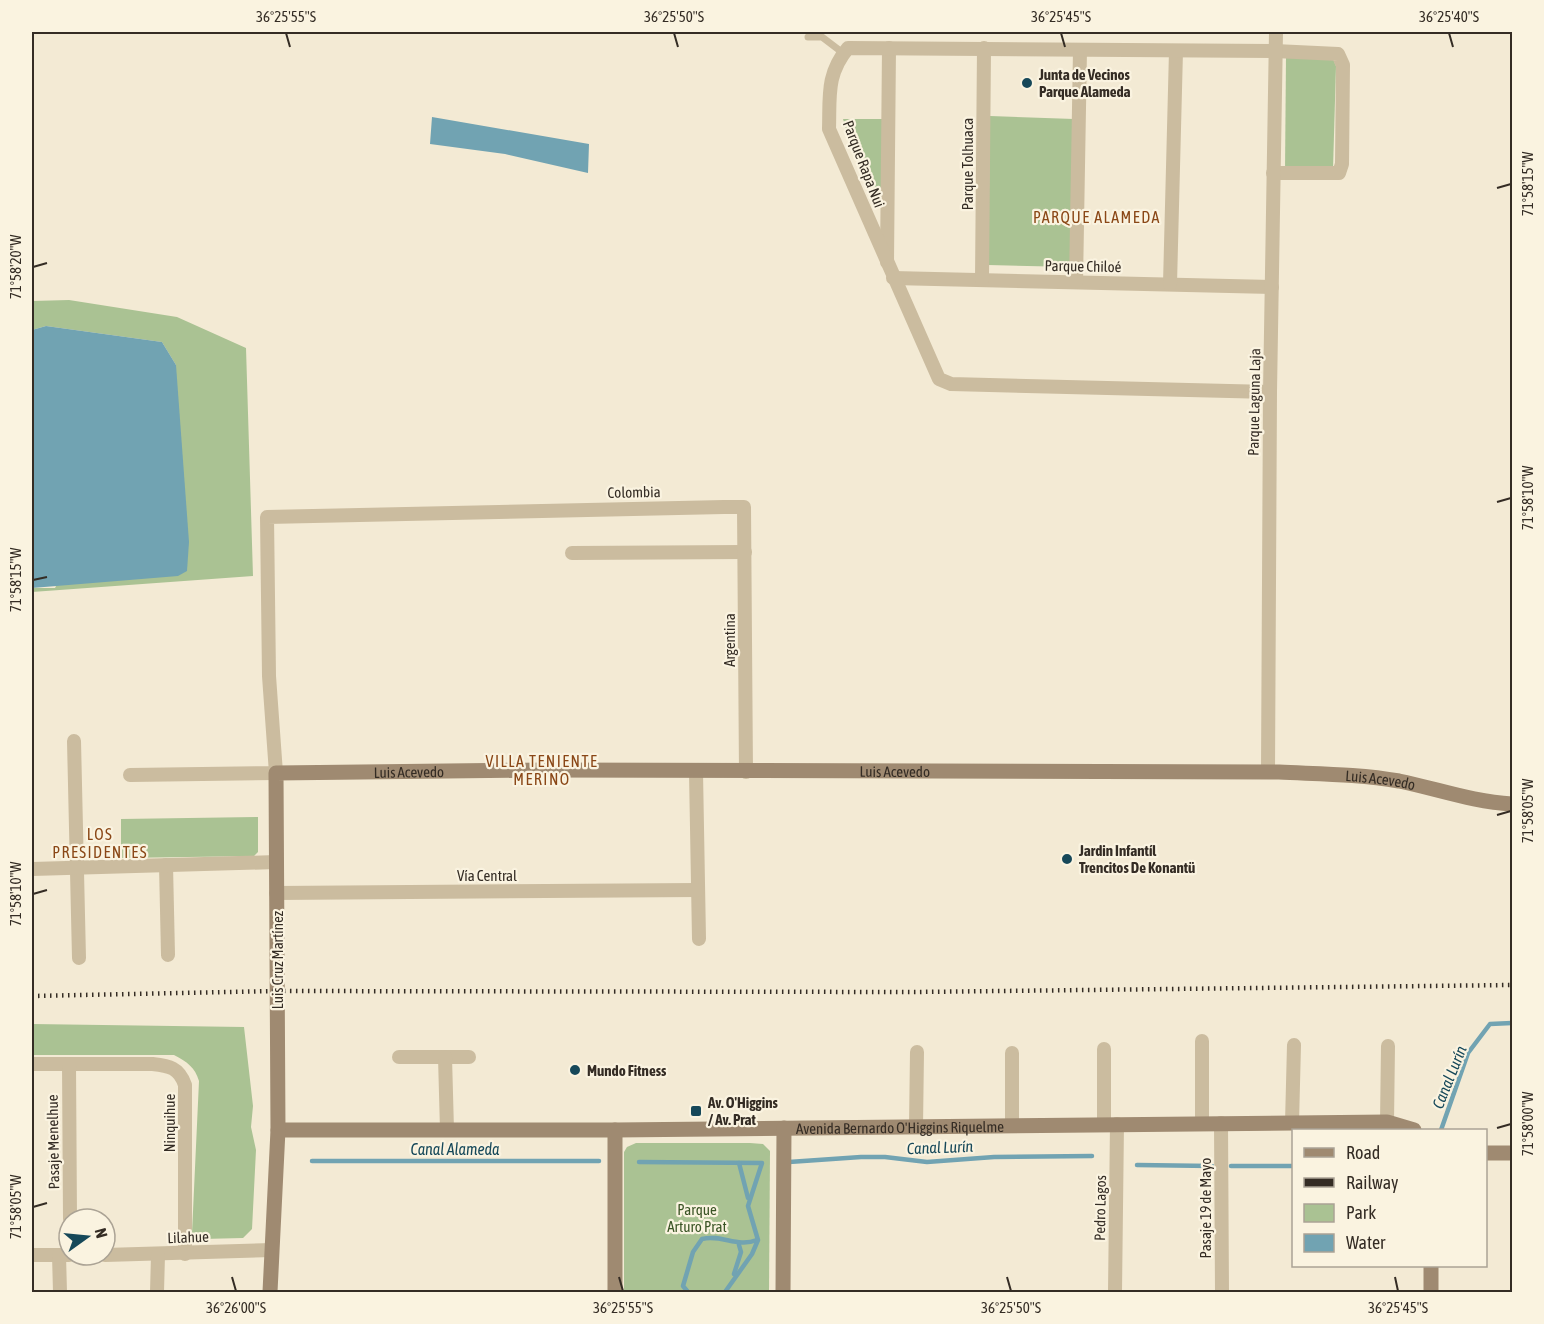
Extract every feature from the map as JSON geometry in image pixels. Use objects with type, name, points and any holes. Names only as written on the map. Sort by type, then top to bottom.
[{"type":"main road","name":"Luis Acevedo","points":[[276,773],[1268,772],[1356,775],[1400,782],[1485,803],[1512,804]]},
{"type":"main road","name":"Luis Cruz Martínez","points":[[270,1293],[278,1130],[276,773]]},
{"type":"main road","name":"Avenida Bernardo O'Higgins Riquelme","points":[[278,1130],[615,1130],[1387,1122],[1411,1129]]},
{"type":"main road","points":[[783,1293],[784,1128]]},
{"type":"main road","points":[[615,1130],[615,1293]]},
{"type":"main road","points":[[1487,1153],[1512,1153]]},
{"type":"main road","points":[[1431,1267],[1431,1293]]},
{"type":"street","name":"Parque Laguna Laja","points":[[1268,772],[1270,392],[1276,32]]},
{"type":"street","points":[[843,53],[848,48],[984,48],[1275,51],[1338,54],[1343,65],[1342,164],[1339,173],[1273,173]]},
{"type":"street","points":[[889,48],[890,272]]},
{"type":"street","name":"Parque Tolhuaca","points":[[982,280],[984,48]]},
{"type":"street","points":[[1076,282],[1080,50]]},
{"type":"street","points":[[1170,284],[1176,51]]},
{"type":"street","name":"Parque Rapa Nui","points":[[843,53],[834,64],[830,83],[829,129],[939,379],[951,384],[1270,392]]},
{"type":"street","name":"Parque Chiloé","points":[[890,272],[982,280],[1272,287]]},
{"type":"street","name":"Colombia","points":[[276,773],[269,676],[267,517],[744,507]]},
{"type":"street","name":"Argentina","points":[[744,507],[746,772]]},
{"type":"street","points":[[572,554],[745,552]]},
{"type":"street","points":[[74,741],[79,958]]},
{"type":"street","points":[[696,772],[699,939]]},
{"type":"street","points":[[130,775],[276,773]]},
{"type":"street","points":[[32,869],[276,862]]},
{"type":"street","points":[[166,865],[168,955]]},
{"type":"street","name":"Vía Central","points":[[276,893],[698,890]]},
{"type":"street","points":[[1202,1041],[1202,1123]]},
{"type":"street","points":[[1292,1123],[1294,1045]]},
{"type":"street","points":[[1387,1122],[1388,1046]]},
{"type":"street","name":"Pedro Lagos","points":[[1104,1049],[1111,1124],[1115,1293]]},
{"type":"street","points":[[916,1127],[917,1052]]},
{"type":"street","points":[[1012,1053],[1012,1125]]},
{"type":"street","points":[[445,1057],[447,1130]]},
{"type":"street","points":[[399,1058],[469,1057]]},
{"type":"street","name":"Ninquihue","points":[[32,1064],[171,1066],[182,1075],[185,1085],[185,1254]]},
{"type":"street","name":"Pasaje Menelhue","points":[[69,1064],[70,1207]]},
{"type":"street","name":"Pasaje 19 de Mayo","points":[[1221,1123],[1222,1293]]},
{"type":"street","name":"Lilahue","points":[[117,1255],[272,1250]]},
{"type":"street","points":[[32,1256],[57,1255]]},
{"type":"street","points":[[157,1293],[158,1255]]},
{"type":"street","points":[[60,1293],[63,1267]]},
{"type":"lane","points":[[808,37],[822,37],[843,53]]},
{"type":"green space","points":[[1286,57],[1333,59],[1336,66],[1333,169],[1285,171]]},
{"type":"green space","points":[[990,116],[1074,119],[1072,267],[988,265]]},
{"type":"green space","points":[[843,119],[883,119],[881,204],[846,129]]},
{"type":"green space","points":[[69,300],[177,317],[246,348],[253,576],[32,592],[32,588],[55,588],[176,365],[162,342],[46,326],[32,330],[32,301]]},
{"type":"green space","points":[[258,817],[258,852],[254,856],[121,858],[121,819]]},
{"type":"green space","points":[[32,1024],[244,1027],[253,1106],[251,1127],[256,1150],[252,1229],[243,1238],[202,1239],[192,1233],[199,1081],[190,1065],[174,1055],[32,1055]]},
{"type":"green space","name":"Parque Arturo Prat","points":[[636,1143],[750,1143],[763,1144],[770,1151],[769,1292],[624,1292],[624,1152],[627,1147]]},
{"type":"water","points":[[432,117],[589,144],[588,173],[505,154],[430,144]]},
{"type":"water","points":[[46,326],[162,342],[176,365],[189,542],[187,571],[178,576],[32,588],[32,330]]},
{"type":"waterway","name":"Canal Lurín","points":[[1441,1129],[1468,1053],[1490,1024],[1512,1023]]},
{"type":"waterway","name":"Canal Lurín","points":[[789,1162],[861,1157],[885,1157],[927,1162],[994,1157],[1092,1156]]},
{"type":"waterway","name":"Canal Alameda","points":[[312,1161],[599,1161]]},
{"type":"waterway","name":"Canal Lurín","points":[[639,1162],[762,1163],[748,1206],[758,1240],[752,1254],[725,1292]]},
{"type":"waterway","name":"Canal Alameda","points":[[739,1163],[748,1198]]},
{"type":"waterway","name":"Canal Lurín","points":[[1137,1165],[1212,1166]]},
{"type":"waterway","name":"Canal Lurín","points":[[1231,1166],[1292,1166]]},
{"type":"waterway","points":[[688,1292],[683,1286],[693,1252],[702,1239],[716,1238],[743,1243],[757,1240]]},
{"type":"waterway","points":[[734,1274],[741,1252],[739,1245]]},
{"type":"railway","points":[[32,996],[277,991],[915,992],[1512,985]]},
{"type":"place","name":"Junta de Vecinos Parque Alameda","points":[[1027,83]]},
{"type":"place","name":"Jardin Infantíl Trencitos De Konantü","points":[[1067,859]]},
{"type":"place","name":"Mundo Fitness","points":[[575,1070]]},
{"type":"place","name":"Av. O'Higgins / Av. Prat","points":[[696,1111]]},
{"type":"district","name":"PARQUE ALAMEDA","points":[[1097,217]]},
{"type":"district","name":"VILLA TENIENTE MERINO","points":[[542,770]]},
{"type":"district","name":"LOS PRESIDENTES","points":[[100,843]]}]
